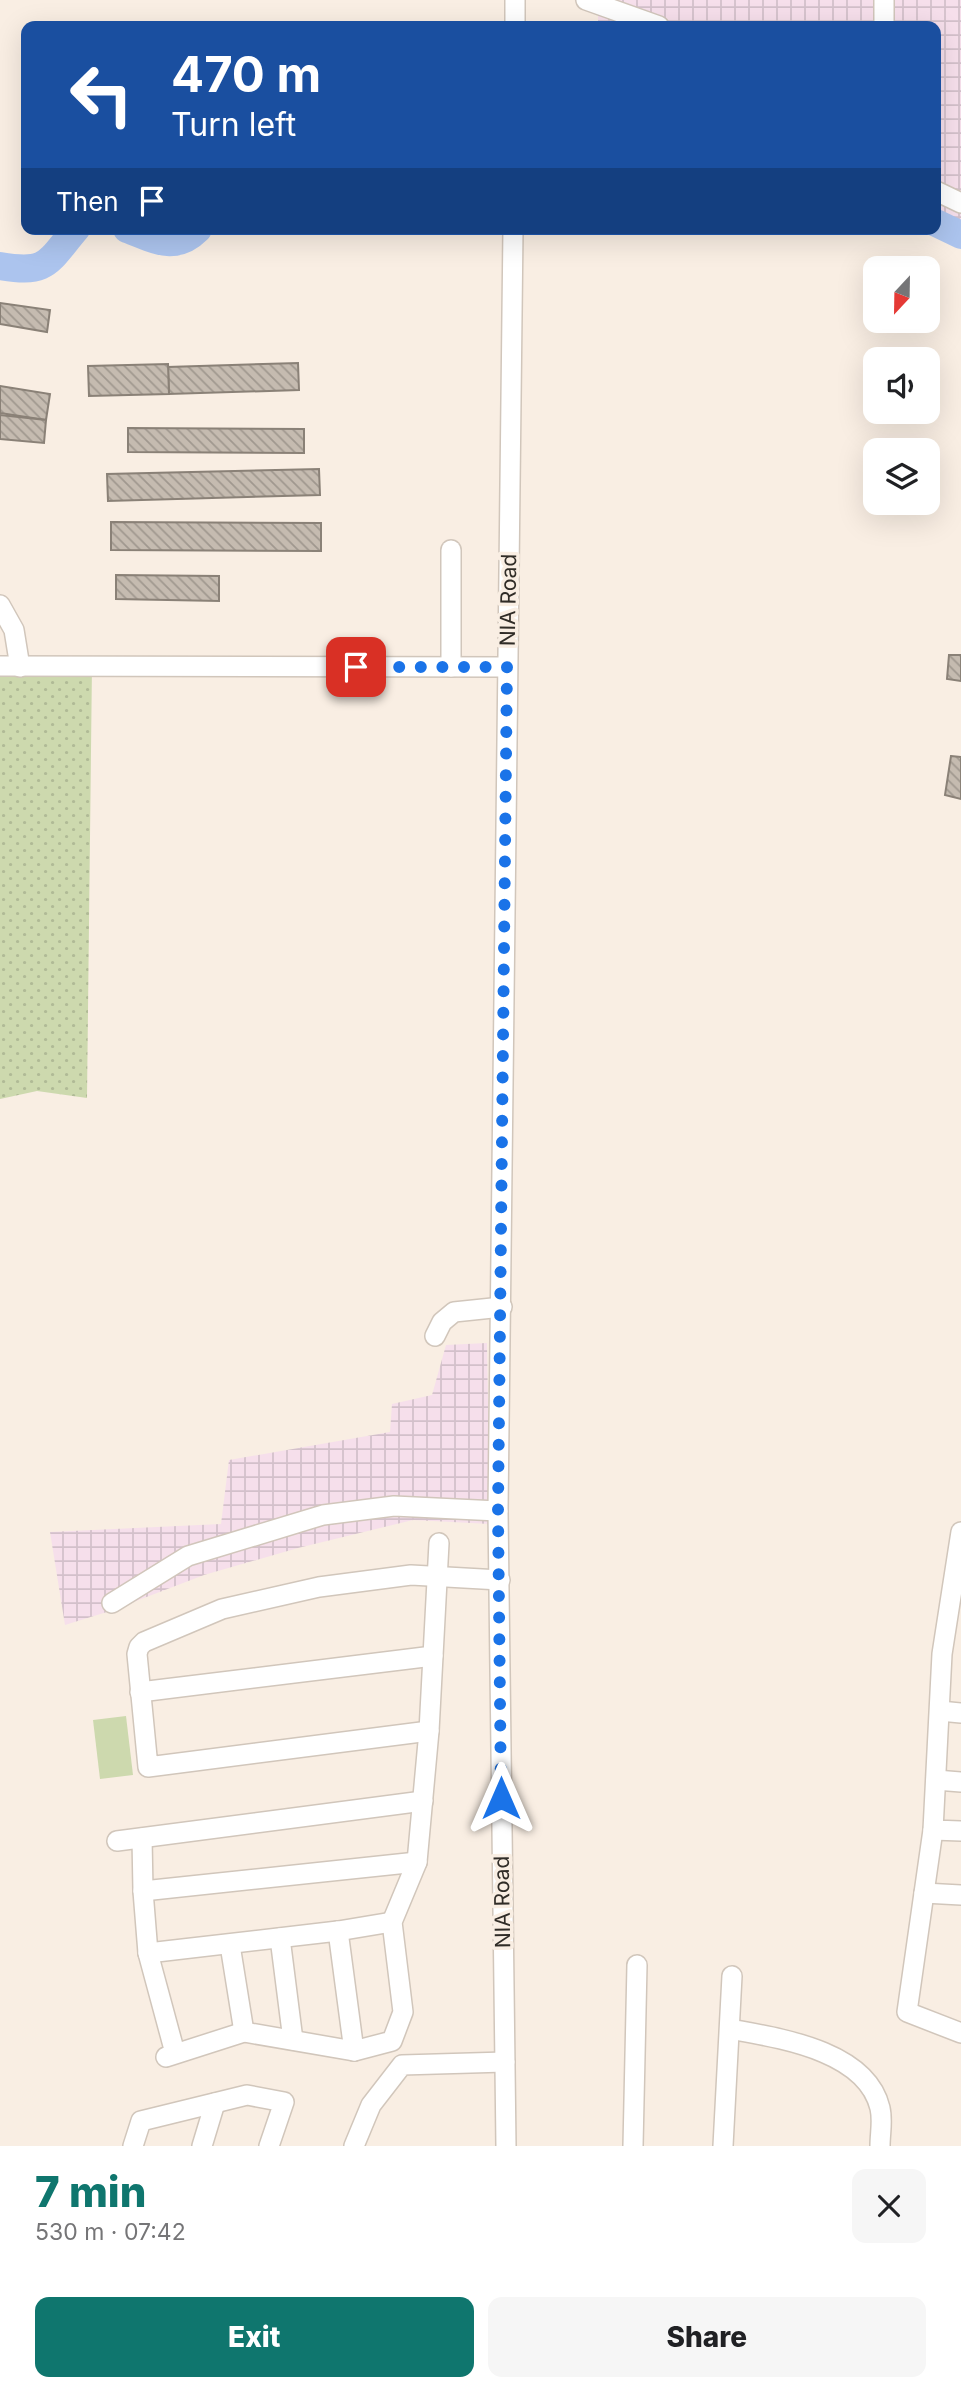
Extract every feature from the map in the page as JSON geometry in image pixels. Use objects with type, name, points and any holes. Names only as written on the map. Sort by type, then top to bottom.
[{"type":"street","points":[[586,0],[645,21]]},
{"type":"street","points":[[884,0],[884,21]]},
{"type":"street","points":[[941,193],[961,203]]},
{"type":"street","name":"NIA Road","points":[[506,2146],[498,1511],[513,235]]},
{"type":"street","points":[[451,550],[451,667]]},
{"type":"street","points":[[0,604],[14,630],[10,667],[507,667]]},
{"type":"street","points":[[435,1336],[442,1322],[454,1312],[502,1307]]},
{"type":"street","points":[[112,1603],[188,1556],[323,1515],[394,1506],[498,1511]]},
{"type":"street","points":[[961,1534],[952,1654],[940,1711],[933,1830],[907,2012],[961,2033]]},
{"type":"street","points":[[142,1838],[148,1953],[170,2055],[244,2032],[354,2051],[392,2041],[403,2012],[392,1922],[417,1862],[429,1731],[439,1544]]},
{"type":"street","points":[[429,1731],[148,1767],[136,1654],[144,1642],[222,1609],[319,1587],[411,1575],[500,1580]]},
{"type":"street","points":[[140,1692],[433,1656]]},
{"type":"street","points":[[940,1711],[961,1713]]},
{"type":"street","points":[[936,1780],[961,1782]]},
{"type":"street","points":[[117,1841],[423,1801]]},
{"type":"street","points":[[933,1830],[961,1831]]},
{"type":"street","points":[[143,1891],[417,1862]]},
{"type":"street","points":[[924,1893],[961,1895]]},
{"type":"street","points":[[148,1953],[230,1945],[392,1922]]},
{"type":"street","points":[[338,1931],[354,2051]]},
{"type":"street","points":[[280,1938],[293,2040]]},
{"type":"street","points":[[230,1945],[244,2032]]},
{"type":"street","points":[[633,2146],[637,1965]]},
{"type":"street","points":[[723,2146],[732,1976]]},
{"type":"street","points":[[730,2029],[790,2041],[819,2050],[844,2064],[865,2081],[879,2105],[882,2123],[880,2146]]},
{"type":"street","points":[[354,2146],[371,2105],[402,2065],[505,2063]]},
{"type":"street","points":[[133,2146],[141,2121],[247,2095],[284,2102],[269,2146]]},
{"type":"street","points":[[202,2146],[215,2103]]},
{"type":"shaded area","points":[[598,0],[961,0],[961,222],[941,212],[941,21],[598,21]]},
{"type":"shaded area","points":[[487,1343],[490,1524],[413,1520],[298,1548],[204,1575],[65,1625],[50,1532],[221,1524],[229,1460],[390,1432],[392,1404],[432,1395],[446,1345]]},
{"type":"green space","points":[[0,663],[92,665],[87,1098],[37,1091],[0,1099]]},
{"type":"green space","points":[[126,1716],[133,1775],[100,1779],[93,1720]]},
{"type":"building","points":[[0,303],[50,310],[47,332],[0,324]]},
{"type":"building","points":[[298,363],[299,390],[169,394],[168,367]]},
{"type":"building","points":[[168,364],[169,394],[89,396],[88,366]]},
{"type":"building","points":[[0,386],[50,394],[46,420],[0,413]]},
{"type":"building","points":[[0,415],[46,420],[44,443],[0,439]]},
{"type":"building","points":[[128,428],[304,429],[304,453],[128,452]]},
{"type":"building","points":[[319,469],[320,495],[108,501],[107,474]]},
{"type":"building","points":[[111,522],[321,523],[321,551],[111,550]]},
{"type":"building","points":[[116,575],[219,576],[219,601],[116,599]]},
{"type":"building","points":[[949,655],[961,655],[961,681],[947,679]]},
{"type":"building","points":[[951,756],[961,757],[961,799],[945,795]]},
{"type":"waterway","points":[[941,225],[961,235]]},
{"type":"waterway","points":[[0,266],[37,267],[52,258],[71,235]]},
{"type":"waterway","points":[[142,235],[164,242],[181,241],[190,235]]},
{"type":"route","points":[[356,667],[507,667],[503,1279],[498,1511],[501,1798]]}]
